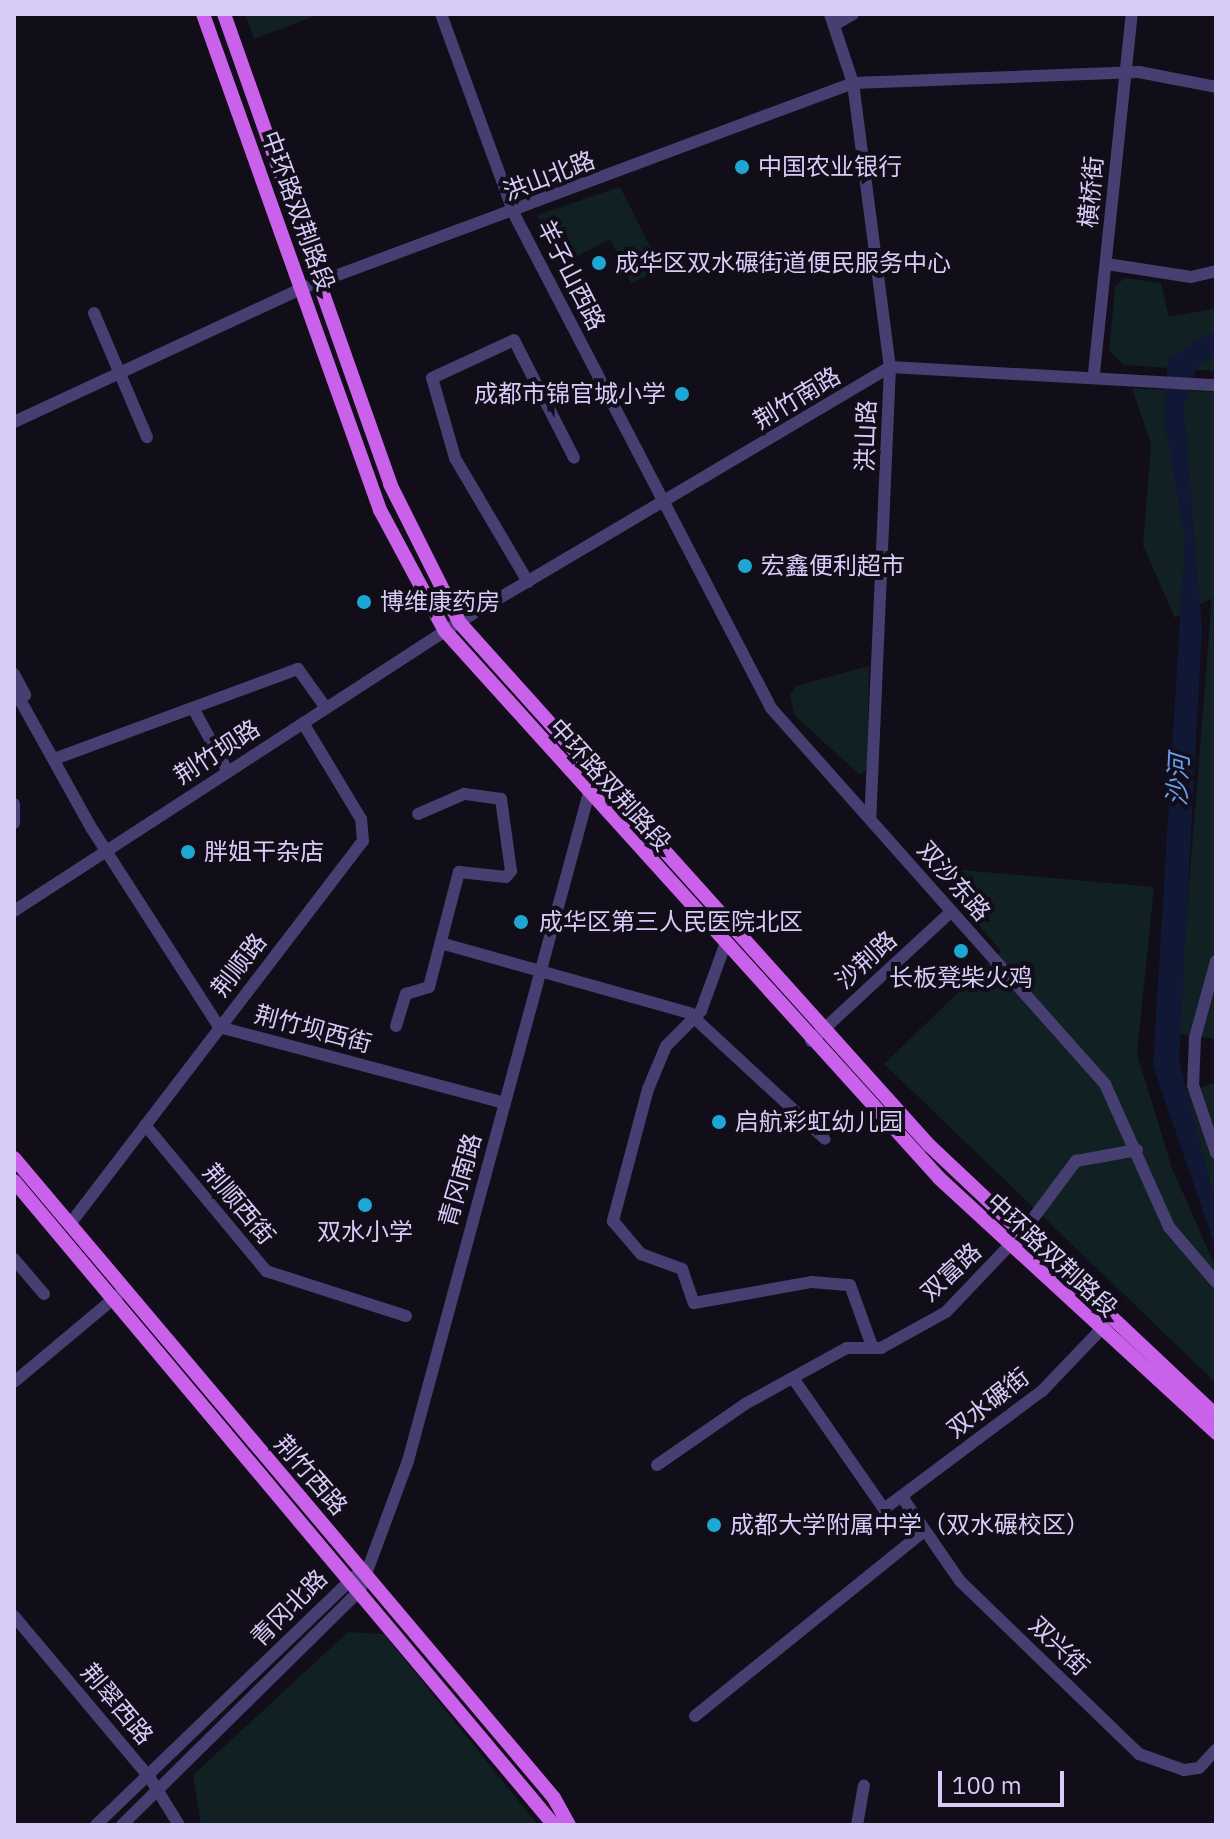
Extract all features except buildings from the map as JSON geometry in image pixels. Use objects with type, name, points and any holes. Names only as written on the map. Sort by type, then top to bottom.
[{"type":"main road","name":"中环路双荆路段","points":[[203,14],[380,510],[445,631],[588,796],[811,1041],[1008,1247],[1216,1415]]},
{"type":"main road","name":"中环路双荆路段","points":[[224,14],[390,484],[459,622],[824,1028],[1105,1326],[1216,1433]]},
{"type":"main road","name":"荆竹西路","points":[[14,1158],[70,1224],[119,1295],[554,1825]]},
{"type":"main road","name":"荆竹西路","points":[[14,1181],[365,1572],[569,1825]]},
{"type":"street","name":"羊子山西路","points":[[441,14],[514,214],[665,503]]},
{"type":"street","points":[[832,19],[853,14]]},
{"type":"street","name":"横桥街","points":[[1094,373],[1132,14]]},
{"type":"street","name":"洪山路","points":[[832,19],[853,83],[890,367],[870,817]]},
{"type":"street","name":"洪山北路","points":[[14,422],[116,372],[303,288],[514,214],[853,83],[1124,72],[1216,87]]},
{"type":"street","points":[[1107,264],[1191,277],[1216,271]]},
{"type":"street","points":[[94,313],[116,372],[147,437]]},
{"type":"street","points":[[528,582],[455,458],[432,378],[514,340],[574,458]]},
{"type":"street","points":[[890,367],[1094,373],[1213,384]]},
{"type":"street","name":"荆竹南路","points":[[445,631],[890,367]]},
{"type":"street","name":"双沙东路","points":[[665,503],[771,708],[1105,1084],[1169,1227],[1216,1282]]},
{"type":"street","name":"荆竹坝路","points":[[14,911],[445,631]]},
{"type":"street","points":[[57,758],[298,669],[326,708]]},
{"type":"street","points":[[14,674],[20,701],[57,758],[106,850]]},
{"type":"street","points":[[14,689],[106,850]]},
{"type":"street","points":[[193,708],[228,772]]},
{"type":"street","name":"荆顺路","points":[[70,1224],[363,841],[361,819],[303,723]]},
{"type":"street","points":[[396,1026],[397,1004],[429,987],[444,944],[459,872],[506,877],[511,871],[501,799],[464,794],[418,814]]},
{"type":"street","name":"青冈南路","points":[[365,1572],[408,1461],[588,796]]},
{"type":"street","points":[[14,804],[14,823]]},
{"type":"street","name":"荆竹坝西街","points":[[106,850],[219,1027],[504,1103]]},
{"type":"street","name":"沙荆路","points":[[811,1041],[951,912]]},
{"type":"street","points":[[444,944],[541,975],[695,1017],[825,1139]]},
{"type":"street","points":[[725,945],[695,1017],[666,1046],[648,1089],[613,1221],[641,1254],[682,1269],[694,1303],[812,1282],[850,1285],[872,1346]]},
{"type":"street","points":[[1216,961],[1195,1038],[1193,1085],[1216,1153]]},
{"type":"street","name":"荆顺西街","points":[[145,1125],[266,1271],[406,1316]]},
{"type":"street","points":[[1020,1236],[1076,1161],[1137,1150]]},
{"type":"street","name":"双富路","points":[[657,1465],[745,1404],[795,1381],[847,1348],[881,1348],[946,1312],[1008,1247]]},
{"type":"street","points":[[14,1259],[44,1294]]},
{"type":"street","points":[[14,1382],[119,1295]]},
{"type":"street","name":"双水碾街","points":[[795,1381],[884,1509],[1042,1391],[1105,1326]]},
{"type":"street","name":"双兴街","points":[[902,1497],[922,1533],[960,1581],[1139,1754],[1184,1770],[1199,1768],[1216,1750]]},
{"type":"street","points":[[695,1716],[922,1533]]},
{"type":"street","name":"青冈北路","points":[[122,1825],[158,1792],[365,1572]]},
{"type":"street","name":"青冈北路","points":[[96,1825],[355,1584]]},
{"type":"street","name":"荆翠西路","points":[[14,1616],[150,1778],[179,1825]]},
{"type":"street","points":[[857,1825],[864,1786]]},
{"type":"shaded area","points":[[245,14],[320,14],[254,39]]},
{"type":"shaded area","points":[[620,187],[662,270],[631,283],[610,239],[563,264],[537,215]]},
{"type":"shaded area","points":[[1124,278],[1161,283],[1169,317],[1216,308],[1216,371],[1124,365],[1109,350],[1115,287]]},
{"type":"shaded area","points":[[1132,388],[1216,392],[1216,1039],[1177,1034],[1212,598],[1175,618],[1143,546],[1151,444]]},
{"type":"shaded area","points":[[869,666],[867,769],[860,775],[794,715],[790,695],[796,686]]},
{"type":"shaded area","points":[[928,867],[1154,887],[1137,1054],[1172,1168],[1216,1268],[1216,1383],[884,1064],[1001,951]]},
{"type":"shaded area","points":[[1216,1082],[1216,1207],[1186,1092]]},
{"type":"shaded area","points":[[348,1632],[384,1634],[538,1825],[201,1825],[193,1775]]},
{"type":"water","name":"沙河","points":[[1216,330],[1216,357],[1198,364],[1184,407],[1202,629],[1179,1060],[1216,1207],[1216,1249],[1153,1066],[1185,535],[1164,420],[1168,358]]},
{"type":"place","name":"中国农业银行","points":[[742,167]]},
{"type":"place","name":"成华区双水碾街道便民服务中心","points":[[599,263]]},
{"type":"place","name":"成都市锦官城小学","points":[[682,394]]},
{"type":"place","name":"宏鑫便利超市","points":[[745,566]]},
{"type":"place","name":"博维康药房","points":[[364,602]]},
{"type":"place","name":"胖姐干杂店","points":[[188,852]]},
{"type":"place","name":"成华区第三人民医院北区","points":[[521,922]]},
{"type":"place","name":"长板凳柴火鸡","points":[[961,951]]},
{"type":"place","name":"启航彩虹幼儿园","points":[[719,1122]]},
{"type":"place","name":"双水小学","points":[[365,1205]]},
{"type":"place","name":"成都大学附属中学（双水碾校区）","points":[[714,1525]]}]
